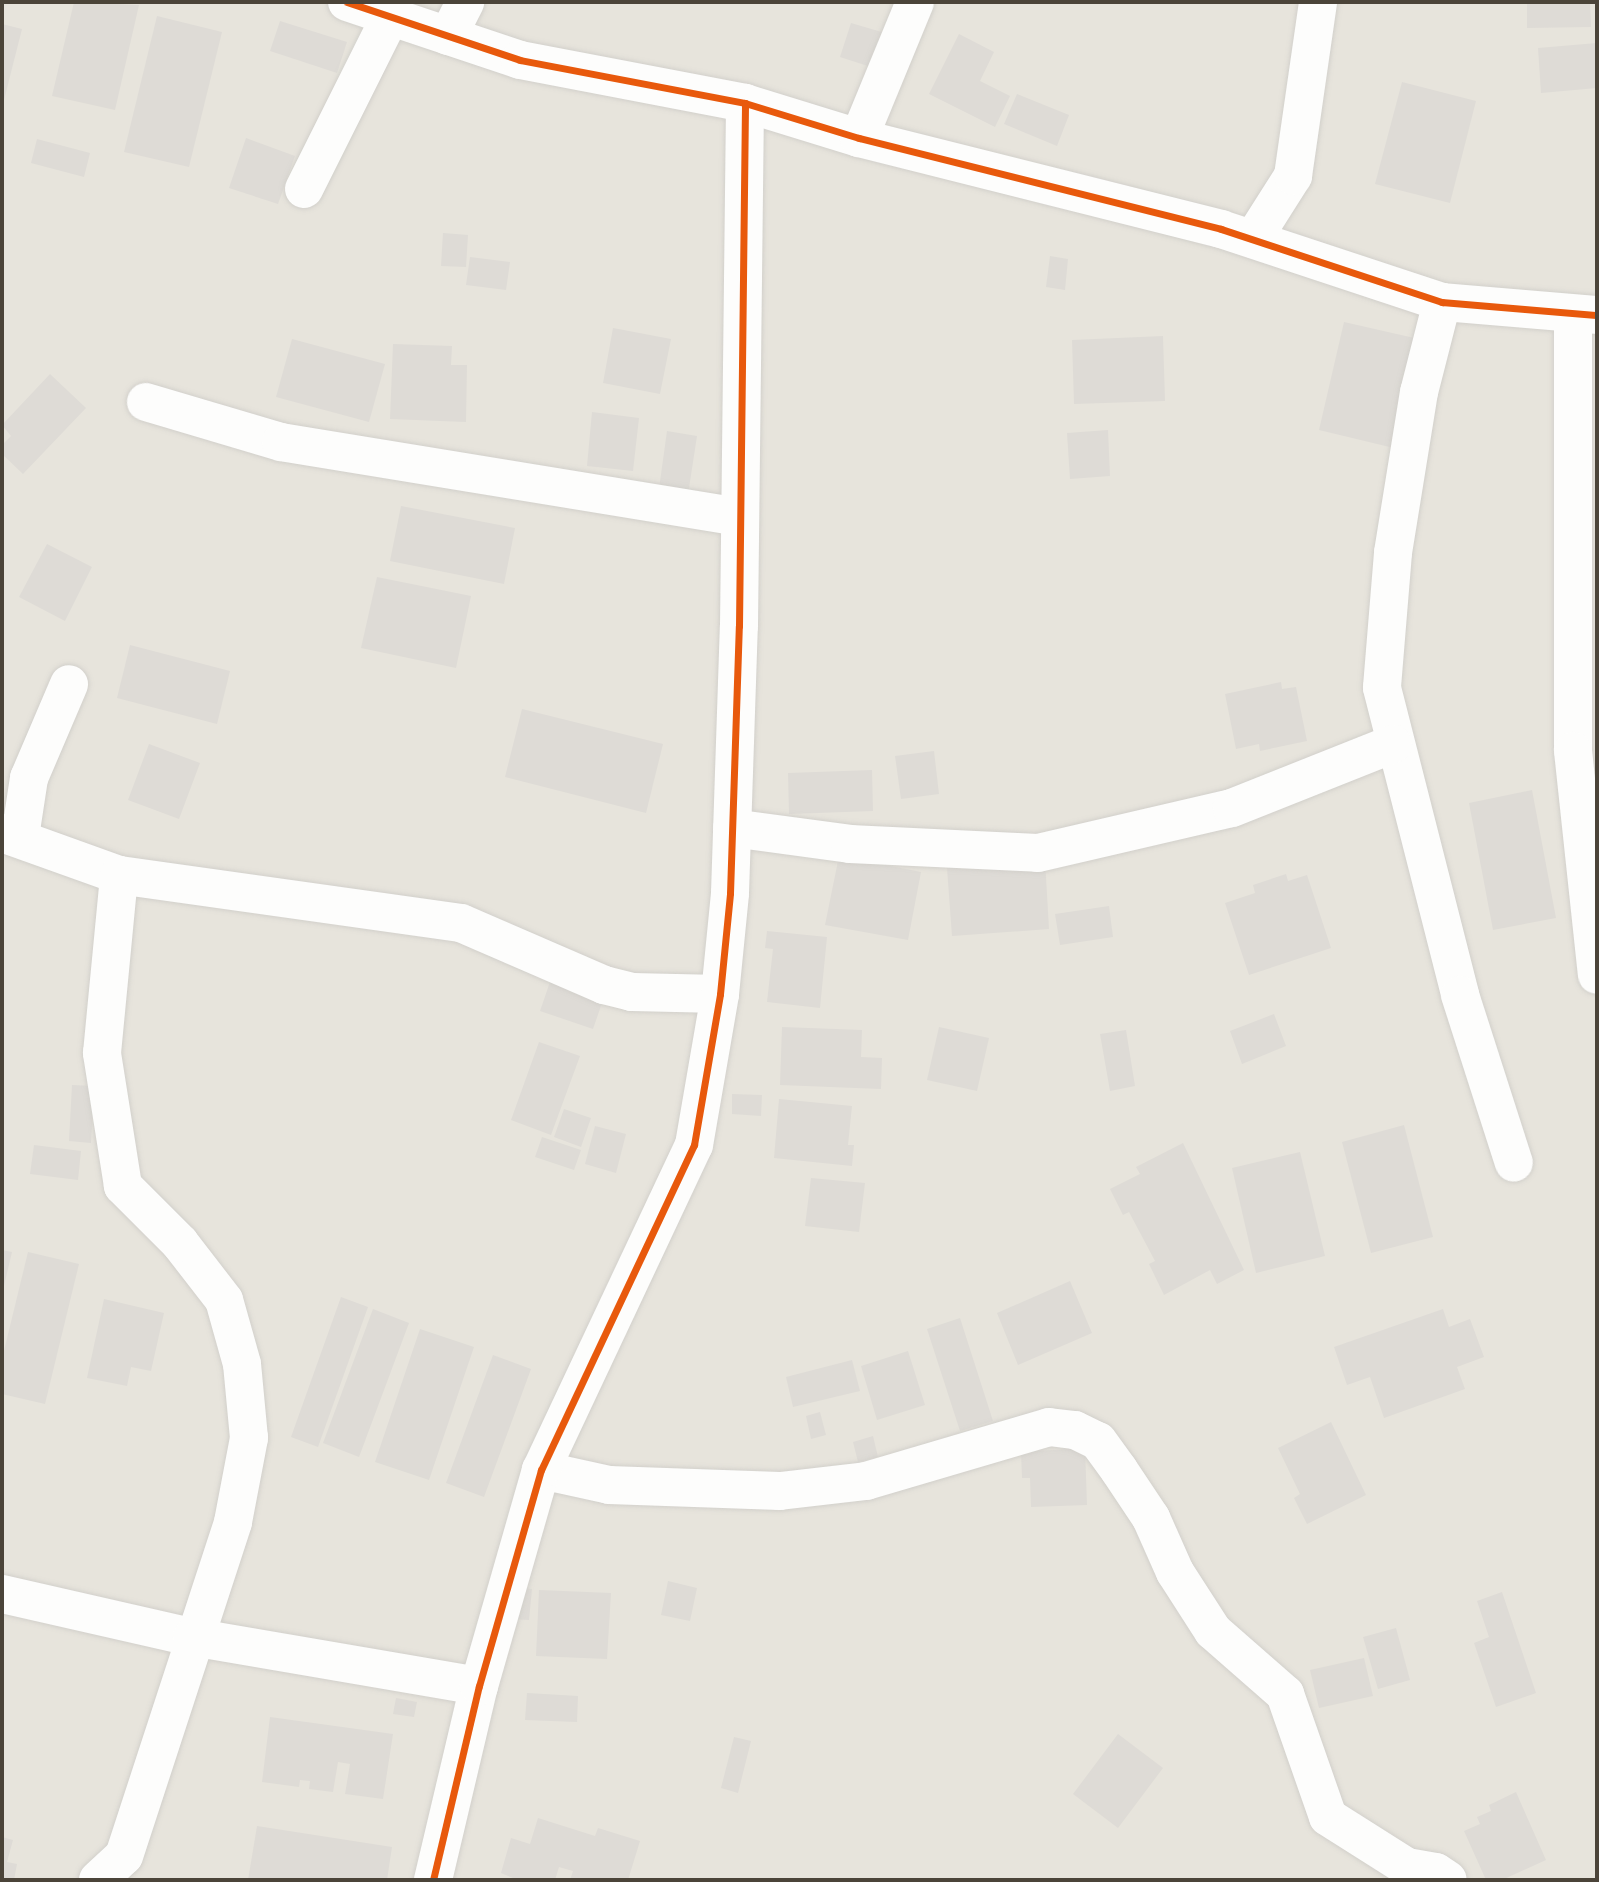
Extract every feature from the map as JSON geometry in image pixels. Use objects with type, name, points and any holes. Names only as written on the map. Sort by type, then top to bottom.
[{"type":"street","points":[[347,2],[520,60],[745,103],[859,138],[1253,239],[1442,302],[1585,315],[1573,751],[1597,975]]},
{"type":"street","points":[[448,36],[465,2]]},
{"type":"street","points":[[859,138],[915,2]]},
{"type":"street","points":[[1253,239],[1293,176],[1318,2]]},
{"type":"street","points":[[304,190],[390,17]]},
{"type":"street","points":[[433,1880],[479,1686],[541,1470],[694,1145],[720,994],[732,828],[745,103]]},
{"type":"street","points":[[1442,302],[1419,392],[1393,553],[1382,688],[1393,744],[1460,995],[1514,1163]]},
{"type":"street","points":[[146,402],[281,442],[739,517]]},
{"type":"street","points":[[69,684],[29,778],[11,835],[119,875],[460,923],[613,988],[632,992],[720,994]]},
{"type":"street","points":[[732,828],[850,844],[1038,853],[1232,808],[1393,744]]},
{"type":"street","points":[[98,1880],[124,1856],[192,1637],[233,1522],[249,1438],[242,1364],[224,1300],[180,1243],[123,1186],[102,1053],[119,875]]},
{"type":"street","points":[[541,1470],[610,1485],[780,1490],[866,1481],[1049,1427],[1075,1430],[1098,1441],[1119,1470],[1151,1518],[1175,1572],[1213,1631],[1285,1694],[1328,1817],[1407,1867],[1436,1872],[1448,1880]]},
{"type":"street","points":[[2,1594],[192,1637],[479,1686]]},
{"type":"shaded area","points":[[2,2],[1597,2],[1597,1880],[2,1880]]},
{"type":"building","points":[[74,2],[139,5],[115,110],[52,96]]},
{"type":"building","points":[[1527,2],[1590,2],[1591,27],[1527,28]]},
{"type":"building","points":[[157,16],[222,32],[189,167],[124,152]]},
{"type":"building","points":[[280,21],[347,42],[337,73],[270,51]]},
{"type":"building","points":[[851,23],[885,33],[874,68],[840,57]]},
{"type":"building","points":[[2,24],[22,29],[3,104],[2,103]]},
{"type":"building","points":[[959,34],[994,52],[980,81],[1010,96],[995,127],[929,94]]},
{"type":"building","points":[[1597,43],[1597,88],[1541,93],[1538,48]]},
{"type":"building","points":[[1402,82],[1476,101],[1450,203],[1375,184]]},
{"type":"building","points":[[1017,94],[1069,115],[1057,146],[1004,124]]},
{"type":"building","points":[[246,138],[295,156],[278,204],[229,188]]},
{"type":"building","points":[[37,139],[90,153],[84,177],[31,163]]},
{"type":"building","points":[[443,233],[468,235],[466,267],[441,266]]},
{"type":"building","points":[[1050,256],[1068,259],[1065,290],[1046,287]]},
{"type":"building","points":[[470,257],[510,262],[506,290],[466,285]]},
{"type":"building","points":[[1344,322],[1423,340],[1398,449],[1319,430]]},
{"type":"building","points":[[613,328],[671,339],[660,394],[603,383]]},
{"type":"building","points":[[1163,336],[1165,401],[1074,404],[1072,340]]},
{"type":"building","points":[[292,339],[385,364],[369,422],[276,397]]},
{"type":"building","points":[[393,344],[452,346],[451,365],[467,365],[466,422],[390,419]]},
{"type":"building","points":[[50,374],[86,408],[23,474],[2,454],[2,445],[11,436],[2,425]]},
{"type":"building","points":[[592,412],[639,418],[633,471],[587,466]]},
{"type":"building","points":[[1108,430],[1110,476],[1070,479],[1067,433]]},
{"type":"building","points":[[667,431],[697,436],[687,501],[658,496]]},
{"type":"building","points":[[401,506],[515,528],[504,584],[390,561]]},
{"type":"building","points":[[47,544],[92,567],[65,621],[19,597]]},
{"type":"building","points":[[377,577],[471,596],[456,668],[361,648]]},
{"type":"building","points":[[130,645],[230,671],[217,724],[117,698]]},
{"type":"building","points":[[1281,682],[1282,689],[1296,687],[1307,741],[1260,751],[1259,744],[1236,749],[1225,694]]},
{"type":"building","points":[[522,709],[663,744],[646,813],[505,777]]},
{"type":"building","points":[[149,744],[200,763],[179,819],[128,800]]},
{"type":"building","points":[[934,751],[939,794],[901,799],[895,756]]},
{"type":"building","points":[[872,770],[873,811],[789,814],[788,773]]},
{"type":"building","points":[[1532,790],[1556,918],[1493,930],[1469,803]]},
{"type":"building","points":[[839,856],[921,872],[908,940],[825,925]]},
{"type":"building","points":[[1045,860],[1049,929],[952,936],[947,868]]},
{"type":"building","points":[[1286,874],[1288,881],[1307,875],[1331,948],[1249,975],[1225,903],[1255,893],[1253,885]]},
{"type":"building","points":[[1109,906],[1113,937],[1060,945],[1055,914]]},
{"type":"building","points":[[767,931],[827,937],[820,1008],[767,1002],[773,949],[765,948]]},
{"type":"building","points":[[550,982],[603,1000],[593,1029],[540,1011]]},
{"type":"building","points":[[1274,1014],[1286,1046],[1242,1064],[1230,1031]]},
{"type":"building","points":[[782,1027],[862,1030],[861,1057],[882,1058],[881,1089],[780,1085]]},
{"type":"building","points":[[939,1027],[989,1038],[977,1091],[927,1080]]},
{"type":"building","points":[[1126,1030],[1135,1086],[1110,1091],[1100,1034]]},
{"type":"building","points":[[539,1042],[580,1056],[551,1135],[511,1120]]},
{"type":"building","points":[[72,1085],[94,1086],[91,1143],[69,1141]]},
{"type":"building","points":[[732,1094],[762,1095],[761,1116],[732,1114]]},
{"type":"building","points":[[779,1099],[852,1106],[848,1145],[854,1145],[852,1166],[774,1158]]},
{"type":"building","points":[[564,1109],[591,1118],[581,1147],[554,1137]]},
{"type":"building","points":[[1404,1125],[1433,1237],[1371,1253],[1342,1142]]},
{"type":"building","points":[[595,1126],[626,1134],[616,1173],[585,1164]]},
{"type":"building","points":[[542,1137],[581,1150],[574,1170],[535,1157]]},
{"type":"building","points":[[1183,1143],[1244,1270],[1217,1284],[1210,1270],[1164,1295],[1149,1264],[1155,1261],[1129,1212],[1123,1215],[1110,1189],[1140,1174],[1136,1167]]},
{"type":"building","points":[[34,1145],[81,1151],[78,1180],[30,1174]]},
{"type":"building","points":[[1300,1152],[1325,1256],[1256,1273],[1232,1168]]},
{"type":"building","points":[[811,1178],[865,1183],[859,1232],[805,1226]]},
{"type":"building","points":[[2,1250],[12,1252],[3,1290],[2,1290]]},
{"type":"building","points":[[28,1252],[79,1264],[45,1404],[2,1394],[2,1359]]},
{"type":"building","points":[[1070,1281],[1092,1333],[1018,1365],[997,1313]]},
{"type":"building","points":[[341,1297],[368,1307],[318,1447],[291,1437]]},
{"type":"building","points":[[104,1299],[164,1313],[151,1371],[131,1367],[127,1386],[87,1378]]},
{"type":"building","points":[[373,1309],[409,1323],[359,1457],[323,1443]]},
{"type":"building","points":[[1443,1309],[1449,1327],[1470,1319],[1484,1357],[1457,1367],[1465,1389],[1384,1418],[1370,1377],[1347,1385],[1334,1347]]},
{"type":"building","points":[[960,1318],[993,1421],[960,1431],[927,1329]]},
{"type":"building","points":[[420,1329],[474,1347],[429,1480],[375,1462]]},
{"type":"building","points":[[908,1351],[925,1405],[877,1420],[861,1366]]},
{"type":"building","points":[[493,1355],[531,1369],[484,1497],[446,1483]]},
{"type":"building","points":[[852,1360],[860,1391],[793,1407],[786,1377]]},
{"type":"building","points":[[820,1412],[826,1435],[811,1439],[806,1416]]},
{"type":"building","points":[[1331,1422],[1366,1495],[1307,1524],[1294,1498],[1300,1494],[1278,1448]]},
{"type":"building","points":[[873,1436],[878,1457],[858,1462],[853,1442]]},
{"type":"building","points":[[1085,1448],[1087,1505],[1031,1507],[1030,1478],[1022,1478],[1021,1452]]},
{"type":"building","points":[[668,1581],[697,1588],[690,1621],[661,1615]]},
{"type":"building","points":[[512,1587],[532,1589],[529,1620],[509,1619]]},
{"type":"building","points":[[539,1590],[611,1593],[607,1659],[536,1656]]},
{"type":"building","points":[[1502,1592],[1536,1693],[1496,1707],[1474,1643],[1489,1637],[1477,1601]]},
{"type":"building","points":[[1396,1628],[1410,1680],[1378,1689],[1363,1637]]},
{"type":"building","points":[[1364,1658],[1373,1696],[1319,1708],[1310,1670]]},
{"type":"building","points":[[527,1693],[578,1696],[577,1722],[525,1720]]},
{"type":"building","points":[[396,1698],[417,1702],[414,1717],[393,1714]]},
{"type":"building","points":[[270,1717],[393,1734],[383,1799],[345,1794],[350,1764],[338,1762],[333,1792],[309,1789],[310,1781],[300,1780],[299,1787],[262,1782]]},
{"type":"building","points":[[1118,1734],[1163,1768],[1118,1828],[1073,1794]]},
{"type":"building","points":[[734,1737],[751,1741],[738,1793],[721,1788]]},
{"type":"building","points":[[1516,1792],[1546,1860],[1502,1880],[1486,1880],[1464,1831],[1480,1824],[1477,1817],[1491,1811],[1489,1805]]},
{"type":"building","points":[[538,1818],[595,1836],[598,1828],[640,1841],[628,1880],[570,1880],[573,1871],[559,1867],[555,1880],[518,1880],[501,1873],[511,1838],[530,1844]]},
{"type":"building","points":[[257,1826],[392,1847],[387,1880],[248,1880]]},
{"type":"building","points":[[2,1837],[13,1840],[7,1862],[17,1864],[14,1880],[2,1880]]},
{"type":"cycle path","points":[[347,2],[520,60],[745,103],[859,138],[1221,229],[1442,302],[1597,315]]},
{"type":"cycle path","points":[[433,1880],[479,1686],[541,1470],[694,1145],[720,994],[730,893],[739,626],[745,103]]}]
